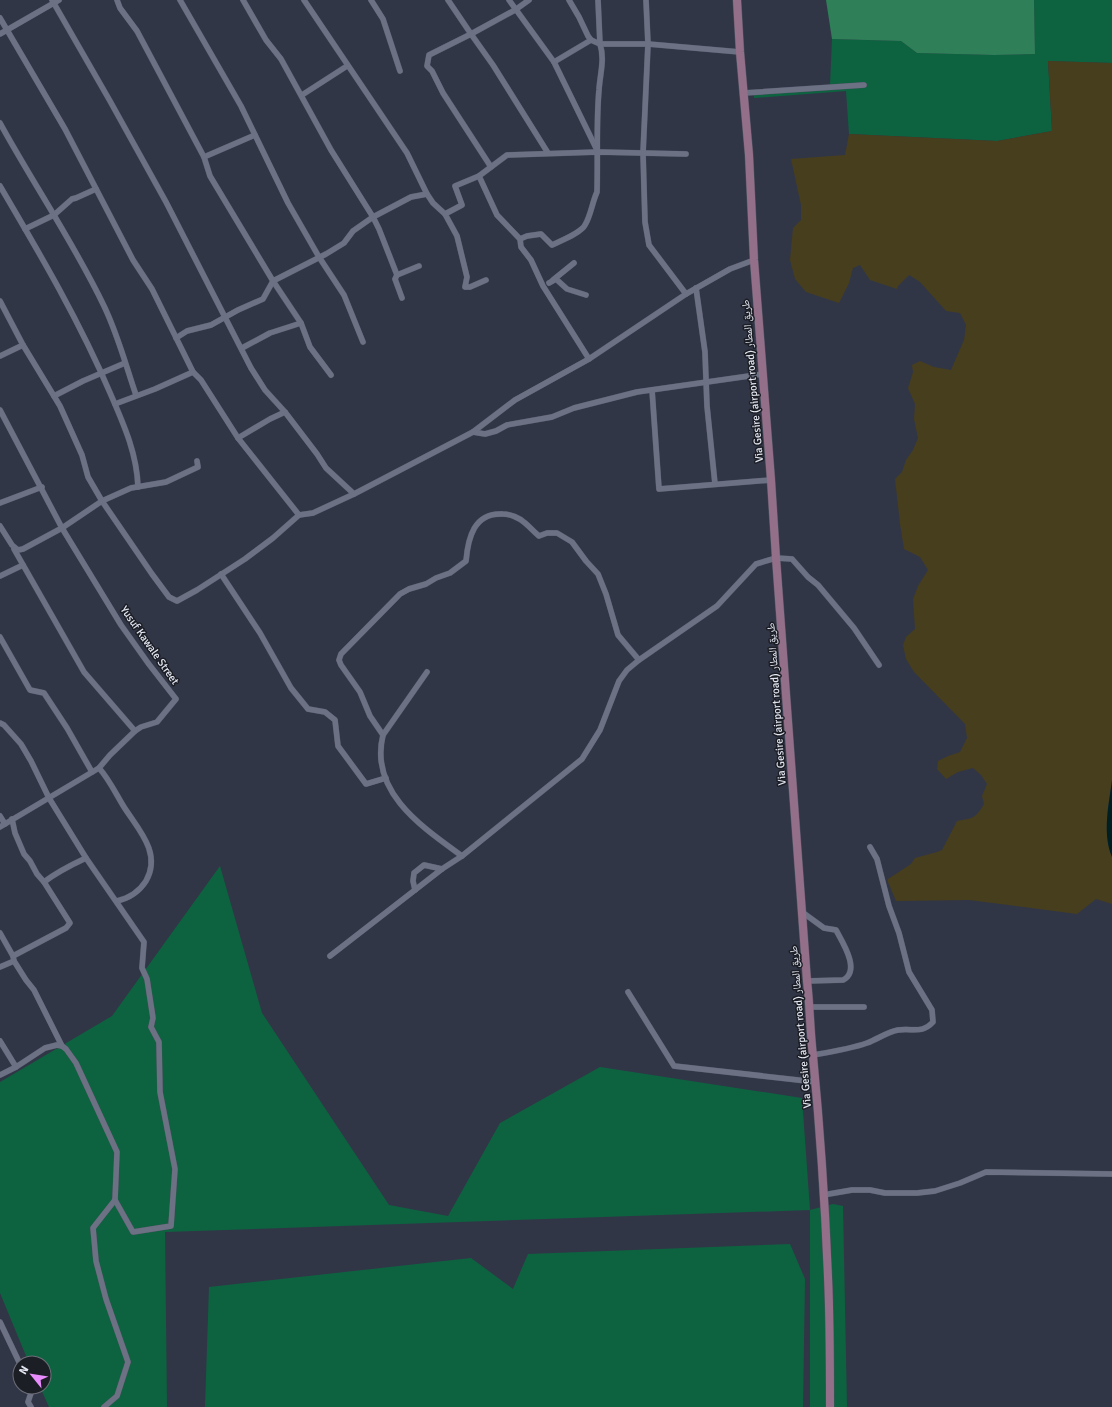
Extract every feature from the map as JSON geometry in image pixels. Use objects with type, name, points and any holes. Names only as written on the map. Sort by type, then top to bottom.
[{"type":"main road","name":"Via Gesire (airport road) طريق المطار","points":[[737,0],[749,155],[754,260],[807,981],[816,1082],[828,1278],[830,1407]]},
{"type":"street","points":[[117,0],[120,8],[137,31],[204,157],[210,176],[273,281],[301,324],[310,348],[331,375]]},
{"type":"street","points":[[180,0],[241,106],[288,203],[319,258],[344,295],[363,342]]},
{"type":"street","points":[[243,0],[266,40],[281,59],[332,150],[374,217],[397,275],[395,279],[402,298]]},
{"type":"street","points":[[304,0],[407,153],[427,194],[433,203],[445,214],[457,236],[467,277],[465,286],[470,287],[486,280]]},
{"type":"street","points":[[371,0],[383,19],[400,71]]},
{"type":"street","points":[[448,0],[492,65],[548,153]]},
{"type":"street","points":[[509,0],[554,62],[598,152]]},
{"type":"street","points":[[491,167],[443,93],[432,71],[427,66],[429,55],[515,10],[529,0]]},
{"type":"street","points":[[569,0],[591,40],[600,44],[648,44],[740,52]]},
{"type":"street","points":[[520,239],[527,236],[541,234],[552,245],[584,227],[590,215],[593,200],[597,192],[598,90],[602,62],[598,0]]},
{"type":"street","points":[[646,0],[648,44],[643,153],[645,222],[649,244],[686,294]]},
{"type":"street","points":[[0,34],[55,1],[166,202],[251,368],[265,390],[285,412],[326,468],[354,494]]},
{"type":"street","points":[[0,18],[65,129],[139,271],[152,289],[193,372],[201,380],[238,438],[299,515]]},
{"type":"street","points":[[554,62],[591,40]]},
{"type":"street","points":[[302,95],[348,66]]},
{"type":"street","points":[[744,93],[864,85]]},
{"type":"street","points":[[0,123],[54,215],[105,307],[117,337],[136,395]]},
{"type":"street","points":[[204,157],[255,135]]},
{"type":"street","points":[[445,214],[462,205],[455,186],[479,176],[506,155],[598,152],[686,154]]},
{"type":"street","points":[[479,176],[497,215],[520,239],[521,247],[531,260],[543,286],[589,359]]},
{"type":"street","points":[[0,186],[64,298],[121,415],[130,442],[138,476],[138,487]]},
{"type":"street","points":[[25,229],[54,215],[72,198],[76,198],[96,189]]},
{"type":"street","points":[[176,338],[187,331],[211,325],[262,299],[273,281],[319,258],[344,243],[353,231],[374,217],[411,197],[427,194]]},
{"type":"street","points":[[0,301],[23,345],[54,396],[82,455],[88,477],[102,501],[169,597],[177,601],[221,574],[273,538],[299,515],[313,513],[354,494],[473,432],[515,400],[589,359],[686,294],[730,269],[754,260]]},
{"type":"street","points":[[549,283],[574,264]]},
{"type":"street","points":[[397,275],[419,266]]},
{"type":"street","points":[[543,286],[556,279],[567,289],[586,295]]},
{"type":"street","points":[[696,288],[705,352],[710,443],[715,484]]},
{"type":"street","points":[[242,348],[270,333],[301,324]]},
{"type":"street","points":[[0,356],[23,345]]},
{"type":"street","points":[[54,396],[83,381],[125,363]]},
{"type":"street","points":[[115,404],[155,389],[193,372]]},
{"type":"street","points":[[473,432],[484,434],[496,431],[507,425],[552,417],[574,408],[637,392],[763,374]]},
{"type":"street","points":[[652,390],[659,489],[771,480]]},
{"type":"street","name":"Yusuf Kawale Street","points":[[0,410],[42,487],[62,528],[121,625],[176,699],[157,722],[141,726],[110,755],[99,768],[3,825]]},
{"type":"street","points":[[238,438],[285,412]]},
{"type":"street","points":[[12,545],[18,550],[24,549],[62,528],[102,501],[131,488],[166,482],[198,467],[198,461]]},
{"type":"street","points":[[0,503],[42,487]]},
{"type":"street","points":[[383,735],[374,723],[360,692],[341,665],[339,660],[341,654],[400,594],[450,573],[466,561],[469,537],[484,517],[494,514],[508,514],[525,522],[538,536],[547,533],[557,533],[572,542],[598,574],[606,594],[618,635],[638,660]]},
{"type":"street","points":[[0,526],[84,672],[135,731]]},
{"type":"street","points":[[330,956],[442,869],[462,856],[582,759],[600,730],[619,681],[627,670],[638,660],[717,606],[756,564],[776,558],[792,559],[818,586],[854,628],[879,665]]},
{"type":"street","points":[[0,576],[23,565]]},
{"type":"street","points":[[221,574],[260,633],[291,688],[308,709],[325,712],[335,720],[338,746],[366,784],[386,778]]},
{"type":"street","points":[[0,638],[30,690],[44,693],[67,728],[92,772]]},
{"type":"street","points":[[427,672],[383,735],[380,760],[394,796],[422,827],[462,856]]},
{"type":"street","points":[[0,723],[4,725],[21,744],[49,798],[86,858],[144,942],[142,968],[147,978],[153,1018],[151,1027],[159,1042],[160,1092],[175,1169],[171,1226],[133,1232],[115,1200],[117,1152],[76,1063],[62,1046],[34,990],[26,980],[0,933]]},
{"type":"street","points":[[99,768],[141,831],[150,850],[152,863],[149,875],[137,892],[128,898],[117,901]]},
{"type":"street","points":[[0,816],[3,825]]},
{"type":"street","points":[[0,967],[66,928],[70,922],[24,854],[15,834],[12,819]]},
{"type":"street","points":[[813,1055],[860,1046],[869,1043],[887,1033],[898,1030],[920,1030],[928,1028],[933,1022],[932,1010],[909,972],[899,933],[889,906],[877,859],[870,847]]},
{"type":"street","points":[[44,882],[70,865],[86,858]]},
{"type":"street","points":[[415,890],[413,881],[414,873],[424,864],[442,869]]},
{"type":"street","points":[[802,912],[824,928],[836,930],[852,966],[848,977],[843,980],[807,981]]},
{"type":"street","points":[[628,992],[674,1066],[816,1082]]},
{"type":"street","points":[[810,1007],[864,1007]]},
{"type":"street","points":[[0,1041],[16,1067]]},
{"type":"street","points":[[0,1075],[16,1067],[45,1048],[56,1045],[62,1046]]},
{"type":"street","points":[[823,1195],[852,1190],[917,1194],[935,1191],[960,1183],[986,1172],[1112,1174]]},
{"type":"street","points":[[104,1407],[117,1396],[128,1362],[106,1299],[96,1262],[93,1228],[115,1200]]},
{"type":"street","points":[[0,1322],[16,1355]]},
{"type":"street","points":[[30,1395],[28,1402],[31,1407]]},
{"type":"green space","points":[[826,0],[1034,0],[1035,54],[994,55],[917,53],[901,41],[832,39]]},
{"type":"green space","points":[[1034,0],[1112,0],[1112,63],[1048,61],[1052,131],[997,141],[849,134],[846,91],[754,98],[753,90],[830,86],[832,39],[901,41],[917,53],[994,55],[1035,54]]},
{"type":"green space","points":[[220,866],[262,1013],[389,1205],[448,1216],[500,1123],[600,1067],[802,1098],[810,1210],[165,1232],[167,1407],[49,1407],[44,1395],[52,1395],[52,1355],[26,1355],[0,1293],[0,1082],[112,1016]]},
{"type":"green space","points":[[833,1204],[843,1206],[847,1407],[810,1407],[810,1210]]},
{"type":"green space","points":[[790,1244],[805,1279],[803,1407],[205,1407],[209,1287],[471,1258],[513,1289],[528,1254]]},
{"type":"sand","points":[[1048,61],[1112,63],[1112,780],[1107,818],[1107,838],[1112,857],[1112,904],[1096,899],[1077,914],[969,900],[896,901],[888,879],[911,864],[915,858],[942,850],[957,821],[973,817],[981,809],[984,804],[982,796],[987,784],[981,775],[973,768],[958,772],[946,779],[937,769],[938,761],[960,752],[967,738],[965,724],[914,672],[906,659],[903,645],[906,637],[915,629],[913,599],[918,586],[928,570],[920,557],[904,549],[895,479],[902,472],[906,460],[913,450],[918,438],[914,419],[915,404],[908,388],[913,372],[912,365],[920,361],[934,367],[951,370],[964,340],[966,325],[960,313],[946,311],[920,282],[909,275],[897,289],[870,280],[860,265],[853,268],[849,283],[839,303],[806,292],[795,279],[790,260],[793,228],[801,220],[801,205],[791,159],[845,155],[849,134],[997,141],[1052,131]]},
{"type":"shaded area","points":[[1112,780],[1112,857],[1107,838],[1107,818]]}]
